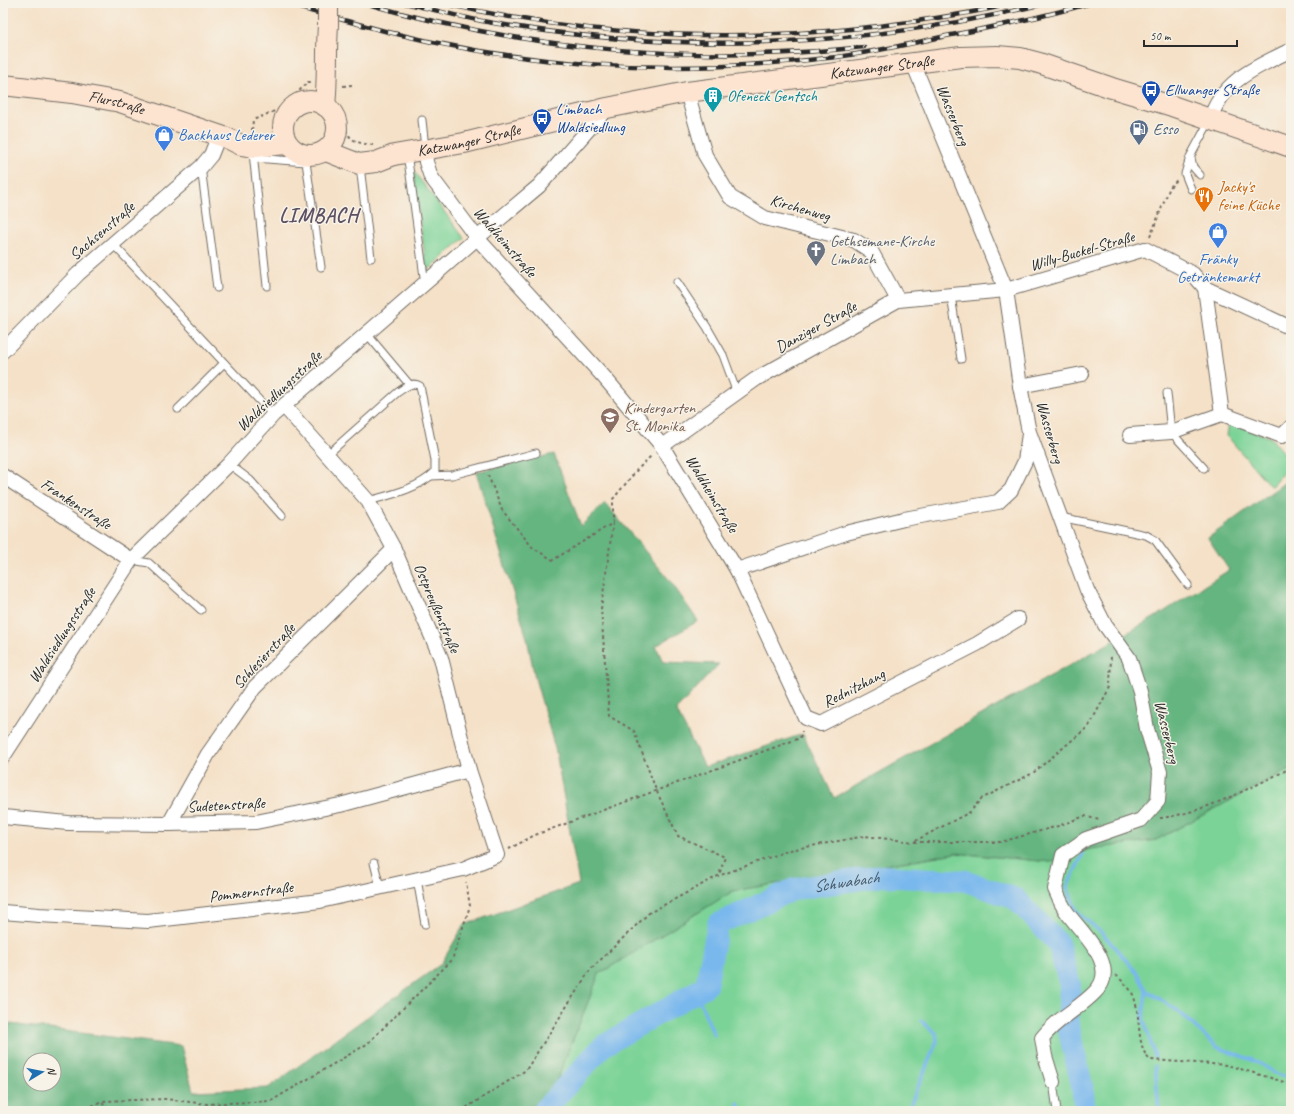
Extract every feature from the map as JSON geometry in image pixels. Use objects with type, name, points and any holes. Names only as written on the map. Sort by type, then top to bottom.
[{"type":"main road","points":[[325,106],[327,86],[325,57],[328,25],[328,3]]},
{"type":"main road","name":"Katzwanger Straße","points":[[360,164],[376,162],[409,152],[464,143],[607,108],[687,92],[961,56],[997,56],[1020,58],[1172,106],[1291,147]]},
{"type":"main road","points":[[304,101],[314,83],[325,57]]},
{"type":"main road","name":"Flurstraße","points":[[3,85],[72,93],[120,102],[253,147],[269,132],[285,135]]},
{"type":"main road","points":[[304,101],[315,101],[325,106],[333,114],[337,125],[331,144],[317,155],[306,156],[295,152],[285,135],[286,114],[294,106],[304,101]]},
{"type":"main road","points":[[331,144],[360,164]]},
{"type":"main road","name":"Katzwanger Straße","points":[[331,144],[357,149],[409,152]]},
{"type":"street","points":[[1210,120],[1214,107],[1230,86],[1241,76],[1291,50]]},
{"type":"street","name":"Wasserberg","points":[[913,63],[1006,290],[1020,386],[1029,432],[1087,590],[1105,625],[1129,658],[1140,691],[1146,729],[1160,772],[1158,801],[1141,820],[1086,839],[1063,855],[1055,889],[1065,910],[1095,948],[1103,961]]},
{"type":"street","name":"Kirchenweg","points":[[687,92],[705,155],[730,197],[765,218],[854,240],[871,251],[898,300]]},
{"type":"street","name":"Waldsiedlungsstraße","points":[[3,757],[131,560],[229,464],[273,415],[476,238],[539,186],[607,108]]},
{"type":"street","name":"Sachsenstraße","points":[[3,351],[78,274],[201,167],[223,137]]},
{"type":"street","name":"Waldheimstraße","points":[[409,152],[426,162],[431,177],[476,238],[604,377],[659,448],[738,570]]},
{"type":"street","name":"Willy-Buckel-Straße","points":[[1006,290],[1145,249],[1193,274],[1205,288]]},
{"type":"street","points":[[1205,288],[1291,328]]},
{"type":"street","points":[[1205,288],[1222,414]]},
{"type":"street","name":"Danziger Straße","points":[[659,448],[756,379],[898,300],[1006,290]]},
{"type":"street","name":"Wasserberg","points":[[1020,386],[1082,374]]},
{"type":"street","name":"Ostpreußenstraße","points":[[284,406],[368,501],[394,549],[441,658],[469,770],[498,855]]},
{"type":"street","points":[[1130,435],[1171,432],[1222,414],[1282,436],[1291,427]]},
{"type":"street","points":[[738,570],[846,533],[904,519],[998,502],[1011,490],[1025,461],[1029,432]]},
{"type":"street","name":"Frankenstraße","points":[[4,478],[131,560]]},
{"type":"street","name":"Schlesierstraße","points":[[169,824],[208,754],[255,688],[394,549]]},
{"type":"street","name":"Rednitzhang","points":[[738,570],[806,718],[821,724],[977,644],[1018,619]]},
{"type":"street","name":"Sudetenstraße","points":[[3,817],[68,823],[169,824],[256,822],[340,805],[469,770]]},
{"type":"street","name":"Pommernstraße","points":[[3,912],[148,921],[320,900],[463,869],[498,855]]},
{"type":"street","points":[[1053,1082],[1045,1056],[1042,1038],[1051,1026],[1096,991],[1103,979],[1103,961]]},
{"type":"lane","points":[[422,120],[409,152],[425,284]]},
{"type":"lane","points":[[1191,189],[1184,174],[1190,157],[1210,120]]},
{"type":"lane","points":[[267,286],[253,147],[306,162],[321,267]]},
{"type":"lane","points":[[1190,157],[1193,167],[1200,175]]},
{"type":"lane","points":[[360,164],[371,258]]},
{"type":"lane","points":[[201,167],[217,288]]},
{"type":"lane","points":[[113,244],[273,415]]},
{"type":"lane","points":[[677,282],[695,307],[716,344],[737,393]]},
{"type":"lane","points":[[951,296],[960,359]]},
{"type":"lane","points":[[367,334],[409,384]]},
{"type":"lane","points":[[178,409],[224,363]]},
{"type":"lane","points":[[327,456],[409,384],[417,384],[422,390],[435,472],[428,480],[398,493],[368,501]]},
{"type":"lane","points":[[1167,393],[1171,432],[1204,468]]},
{"type":"lane","points":[[431,476],[452,475],[536,453]]},
{"type":"lane","points":[[229,464],[250,480],[282,516]]},
{"type":"lane","points":[[1060,517],[1146,534],[1156,540],[1188,585]]},
{"type":"lane","points":[[131,560],[149,562],[201,610]]},
{"type":"lane","points":[[374,863],[380,887]]},
{"type":"lane","points":[[417,879],[426,924]]},
{"type":"lane","points":[[1053,1082],[1057,1111]]},
{"type":"path","points":[[253,147],[253,120],[282,108],[308,82],[314,83]]},
{"type":"path","points":[[341,118],[348,117]]},
{"type":"path","points":[[1145,249],[1170,187],[1184,174]]},
{"type":"path","points":[[488,474],[502,510],[533,548],[553,560],[613,524],[613,499],[637,470],[659,448]]},
{"type":"path","points":[[613,523],[601,609],[610,716],[634,731],[656,790],[678,836],[725,857],[718,876]]},
{"type":"path","points":[[913,842],[970,812],[981,799],[1032,773],[1089,726],[1110,687],[1113,635]]},
{"type":"path","points":[[498,855],[535,834],[800,738],[806,718]]},
{"type":"path","points":[[1141,820],[1179,816],[1239,793],[1291,768]]},
{"type":"path","points":[[461,1111],[526,1070],[590,970],[649,913],[718,876],[790,850],[865,836],[913,842],[1001,842],[1058,826],[1085,816],[1104,821],[1106,832]]},
{"type":"path","points":[[81,1111],[102,1101],[166,1099],[206,1104],[271,1101],[367,1044],[452,960],[470,906],[463,869]]},
{"type":"path","points":[[1103,961],[1131,992],[1137,1007],[1144,1054],[1150,1060],[1227,1065],[1291,1084]]},
{"type":"path","points":[[102,1101],[106,1111]]},
{"type":"green space","points":[[413,170],[464,238],[427,271]]},
{"type":"green space","points":[[1229,421],[1271,438],[1291,463],[1271,487],[1227,436]]},
{"type":"green space","points":[[554,454],[581,526],[605,503],[671,582],[698,621],[656,646],[663,662],[719,664],[676,710],[705,767],[803,734],[834,798],[1157,616],[1229,570],[1208,538],[1291,478],[1291,768],[1156,840],[1090,849],[1051,862],[955,853],[733,891],[599,974],[551,1095],[523,1111],[3,1111],[3,1023],[181,1046],[193,1091],[268,1088],[441,964],[464,925],[579,884],[556,752],[535,678],[527,638],[476,472]]},
{"type":"green space","points":[[1291,768],[1291,1111],[523,1111],[551,1095],[599,974],[733,891],[955,853],[1051,862],[1090,849],[1156,840]]},
{"type":"waterway","points":[[1083,854],[1067,887],[1077,912],[1103,934],[1137,973],[1146,990],[1178,1011],[1217,1047],[1255,1061],[1281,1076],[1291,1076]]},
{"type":"waterway","name":"Schwabach","points":[[543,1111],[603,1046],[706,986],[718,924],[794,889],[882,876],[966,881],[1016,899],[1058,943],[1070,985],[1068,1027],[1082,1085],[1085,1111]]},
{"type":"waterway","points":[[1146,990],[1143,1018],[1155,1056]]},
{"type":"waterway","points":[[696,992],[714,1035]]},
{"type":"waterway","points":[[908,1111],[937,1041],[936,1033],[921,1021]]},
{"type":"waterway","points":[[1155,1066],[1159,1111]]},
{"type":"waterway","points":[[738,1103],[740,1111]]},
{"type":"railway","points":[[284,3],[409,37],[470,49],[530,58],[590,64],[651,67],[774,63],[837,57],[1001,25],[1091,3]]},
{"type":"railway","points":[[364,3],[425,19],[487,32],[549,42],[612,49],[675,53],[738,54],[801,52],[864,47]]},
{"type":"railway","points":[[405,3],[482,21],[552,32],[623,39],[694,42],[765,42],[836,38],[907,30],[977,18],[1047,3]]},
{"type":"railway","points":[[442,3],[560,25],[619,31],[739,35],[798,33],[858,28],[917,21],[1016,3]]},
{"type":"place","name":"Ellwanger Straße","points":[[1151,107]]},
{"type":"place","name":"Ofeneck Gentsch","points":[[713,113]]},
{"type":"place","name":"Limbach Waldsiedlung","points":[[542,135]]},
{"type":"place","name":"Esso","points":[[1139,146]]},
{"type":"place","name":"Backhaus Lederer","points":[[164,152]]},
{"type":"place","name":"Jacky's feine Küche","points":[[1204,213]]},
{"type":"place","name":"Fränky Getränkemarkt","points":[[1218,249]]},
{"type":"place","name":"Gethsemane-Kirche Limbach","points":[[816,267]]},
{"type":"place","name":"Kindergarten St. Monika","points":[[610,434]]},
{"type":"district","name":"LIMBACH","points":[[319,215]]}]
